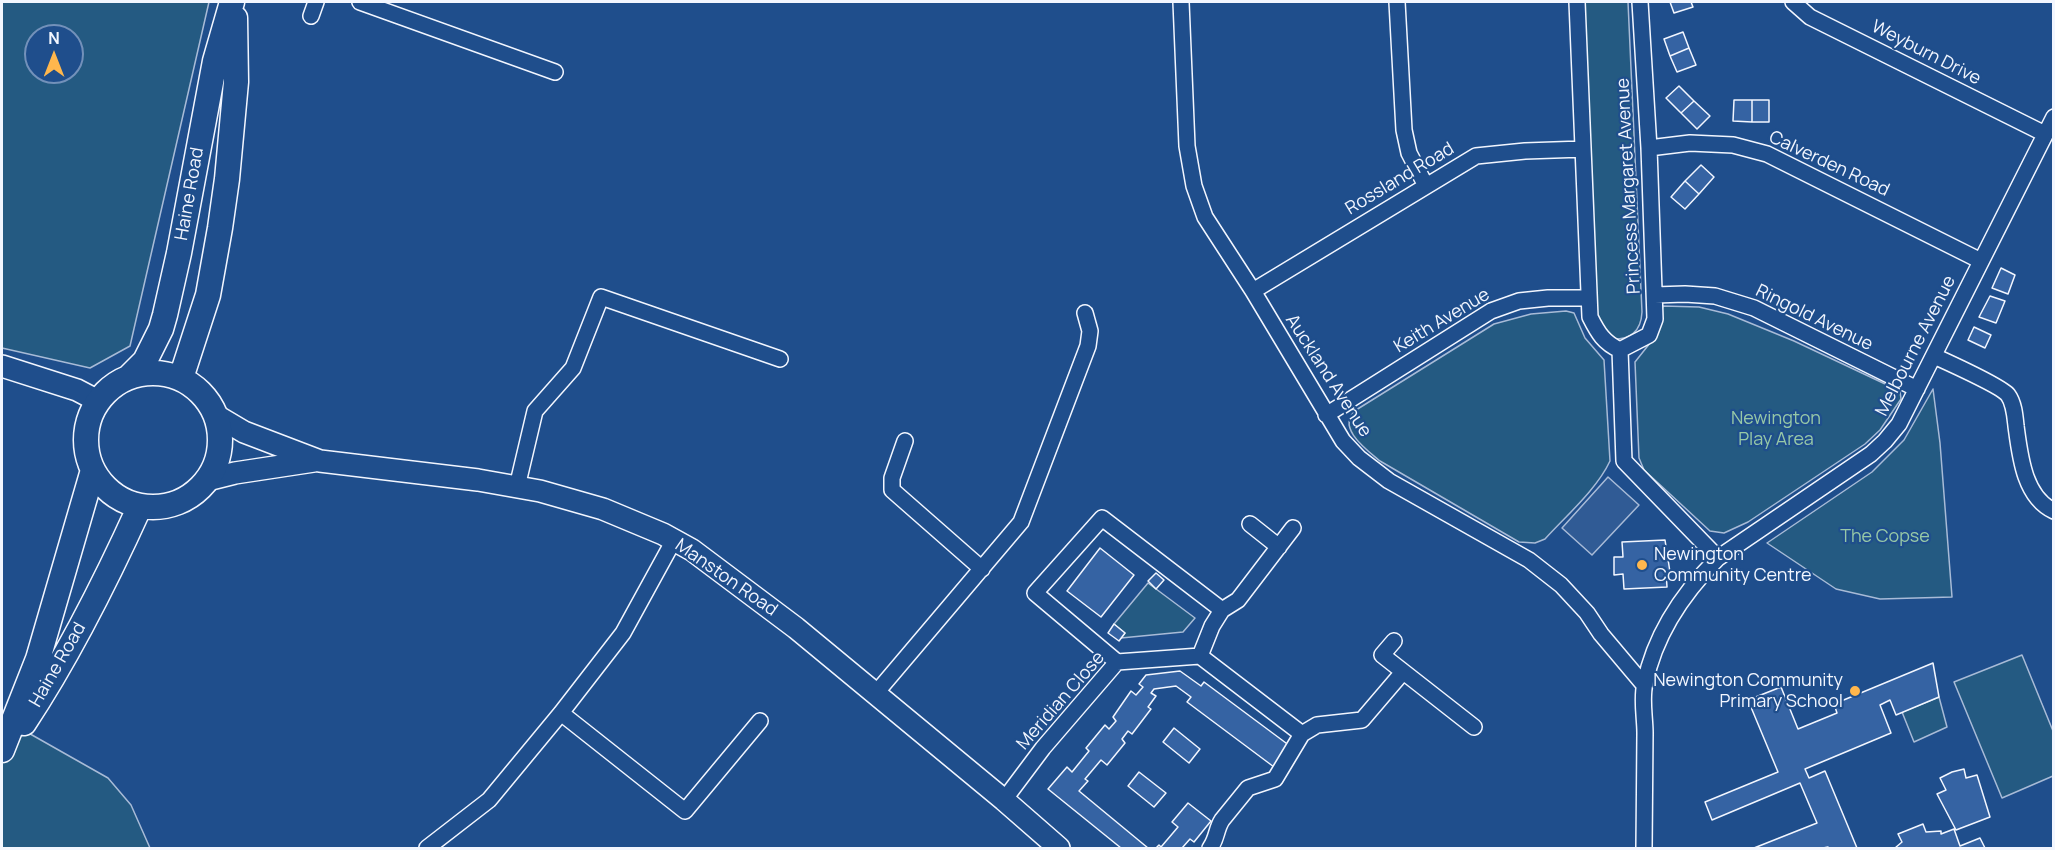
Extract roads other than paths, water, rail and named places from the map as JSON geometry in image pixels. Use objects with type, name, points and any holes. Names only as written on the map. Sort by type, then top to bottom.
[{"type":"main road","name":"Haine Road","points":[[129,377],[145,361],[162,328],[179,253],[215,61],[233,2]]},
{"type":"main road","name":"Haine Road","points":[[181,378],[208,295],[227,179],[236,82],[233,2]]},
{"type":"main road","points":[[2,366],[77,390],[98,401]]},
{"type":"main road","points":[[155,372],[181,378],[203,394],[217,416],[220,429],[220,449],[215,469],[194,494],[177,503],[153,507],[140,506],[121,499],[98,479],[88,459],[86,435],[92,412],[107,391],[129,377],[155,372]]},
{"type":"main road","name":"Manston Road","points":[[217,416],[244,432],[320,460],[478,480],[571,499],[603,509],[674,540],[692,550],[796,628],[1004,800],[1059,849]]},
{"type":"main road","name":"Manston Road","points":[[207,480],[235,473],[320,460]]},
{"type":"main road","name":"Haine Road","points":[[2,750],[38,659],[93,470]]},
{"type":"main road","name":"Haine Road","points":[[2,756],[46,689],[108,577],[140,506]]},
{"type":"street","points":[[360,2],[555,72]]},
{"type":"street","name":"Auckland Avenue","points":[[1180,2],[1187,146],[1194,186],[1205,217],[1253,291],[1343,441],[1359,458],[1389,481],[1529,560],[1561,585],[1644,685]]},
{"type":"street","points":[[1397,2],[1404,130],[1409,153],[1426,186]]},
{"type":"street","points":[[1576,2],[1590,317],[1598,334],[1610,346],[1620,350],[1624,461],[1718,558],[1683,597],[1664,628],[1654,650],[1644,685],[1644,849]]},
{"type":"street","name":"Princess Margaret Avenue","points":[[1620,350],[1649,335],[1655,319],[1649,148],[1640,2]]},
{"type":"street","name":"Weyburn Drive","points":[[1793,2],[1810,17],[2044,134]]},
{"type":"street","name":"Melbourne Avenue","points":[[1718,558],[1871,454],[1886,441],[1899,424],[2054,117]]},
{"type":"street","name":"Calverden Road","points":[[1649,148],[1690,143],[1733,145],[1767,154],[1981,261]]},
{"type":"street","name":"Rossland Road","points":[[1253,291],[1476,156],[1583,149]]},
{"type":"street","name":"Ringold Avenue","points":[[1655,296],[1685,294],[1715,296],[1754,308],[1917,389]]},
{"type":"street","points":[[517,487],[535,411],[573,368],[601,297],[780,359]]},
{"type":"street","name":"Keith Avenue","points":[[1326,415],[1491,311],[1519,302],[1548,298],[1589,298]]},
{"type":"street","points":[[876,693],[1021,522],[1088,345],[1090,331],[1085,313]]},
{"type":"street","points":[[1934,356],[2007,394],[2014,410],[2019,449],[2031,490],[2040,503],[2054,511]]},
{"type":"street","points":[[905,441],[892,478],[892,490],[982,569]]},
{"type":"street","points":[[1117,662],[1035,593],[1102,519],[1222,610]]},
{"type":"street","points":[[1250,524],[1279,547]]},
{"type":"street","points":[[1293,528],[1238,600],[1222,610],[1212,626],[1200,656],[1302,734]]},
{"type":"street","points":[[427,849],[489,800],[561,713],[623,633],[674,540]]},
{"type":"street","points":[[1394,640],[1382,655],[1474,727]]},
{"type":"street","name":"Meridian Close","points":[[1004,800],[1043,748],[1117,662],[1200,656]]},
{"type":"street","points":[[1210,849],[1216,841],[1222,820],[1248,788],[1275,779],[1302,734],[1317,725],[1362,720],[1404,672]]},
{"type":"street","points":[[561,713],[685,811],[760,721]]},
{"type":"place","name":"Newington Community Centre","points":[[1642,565]]},
{"type":"place","name":"Newington Community Primary School","points":[[1855,691]]},
{"type":"park label","name":"Newington Play Area","points":[[1776,429]]},
{"type":"park label","name":"The Copse","points":[[1885,537]]}]
